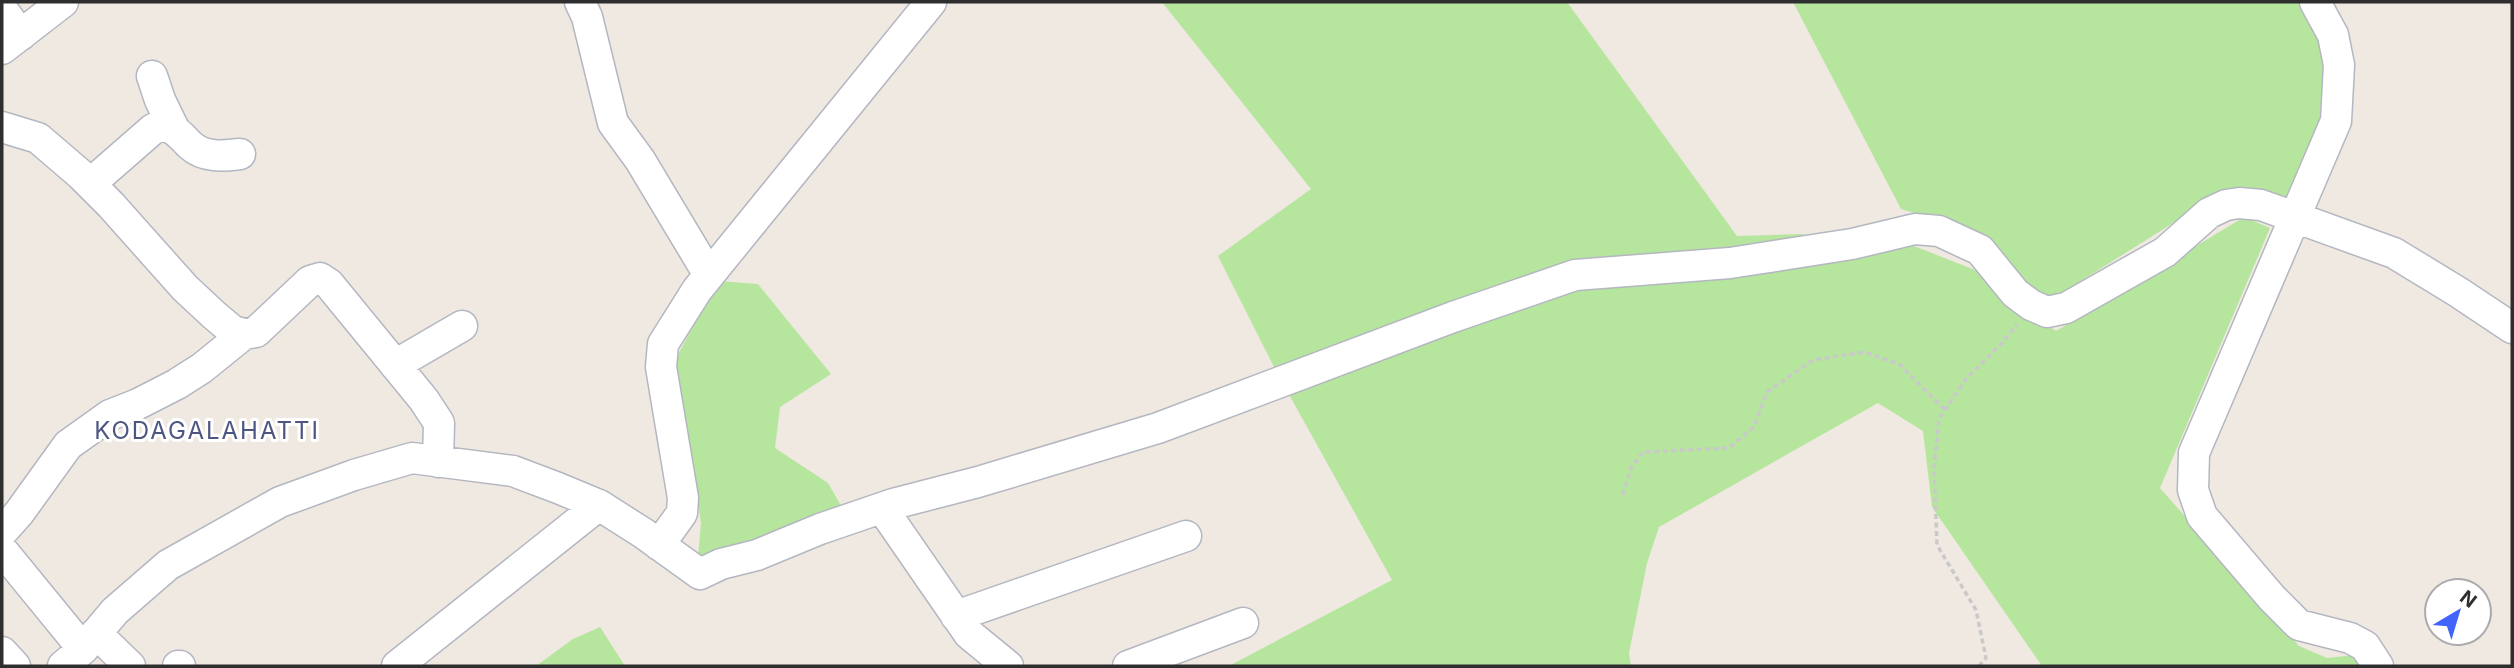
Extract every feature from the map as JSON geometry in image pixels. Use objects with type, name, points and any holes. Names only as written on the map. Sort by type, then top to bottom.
[{"type":"street","points":[[2,9],[11,42],[63,2]]},
{"type":"street","points":[[580,2],[587,17],[613,123],[640,160],[709,275]]},
{"type":"street","points":[[659,545],[682,513],[683,498],[661,367],[663,344],[697,290],[931,2]]},
{"type":"street","points":[[2315,2],[2333,35],[2339,65],[2336,121],[2194,453],[2193,490],[2202,516],[2272,598],[2300,625],[2350,638],[2365,646],[2378,666]]},
{"type":"street","points":[[152,76],[174,129],[193,148],[204,154],[240,155]]},
{"type":"street","points":[[90,184],[153,129],[163,125],[174,129]]},
{"type":"street","points":[[2,127],[38,138],[90,184],[185,288],[233,331],[244,334],[256,332],[310,281],[320,278],[329,284],[439,423],[438,462]]},
{"type":"street","points":[[81,649],[115,611],[168,565],[280,502],[354,475],[412,458],[513,471],[599,505],[700,574],[721,564],[757,555],[882,508],[1158,428],[1453,317],[1575,275],[1730,263],[1852,244],[1915,229],[1939,231],[1980,250],[2015,293],[2031,305],[2047,312],[2066,308],[2165,252],[2209,213],[2226,205],[2248,202],[2394,253],[2512,328]]},
{"type":"street","points":[[395,365],[462,326]]},
{"type":"street","points":[[2,531],[19,513],[68,445],[110,415],[177,384],[202,368],[244,334]]},
{"type":"street","points":[[397,666],[599,505]]},
{"type":"street","points":[[882,508],[969,635],[1008,666]]},
{"type":"street","points":[[956,616],[1186,536]]},
{"type":"street","points":[[2,550],[81,649],[130,666]]},
{"type":"street","points":[[1128,666],[1243,624]]},
{"type":"street","points":[[2,652],[15,666]]},
{"type":"path","points":[[1979,666],[1986,658],[1976,610],[1937,545],[1934,469],[1939,419],[1965,380],[2003,342],[2031,305]]},
{"type":"path","points":[[1623,495],[1631,468],[1643,452],[1729,448],[1754,427],[1768,392],[1813,360],[1864,352],[1899,364],[1945,410]]},
{"type":"green space","points":[[1162,2],[1567,2],[1737,236],[1803,234],[1804,262],[1914,246],[1975,270],[2056,331],[2244,217],[2270,228],[2160,488],[2299,646],[2327,658],[2355,655],[2362,666],[2042,666],[1932,507],[1923,431],[1878,403],[1659,527],[1647,563],[1629,653],[1631,666],[1229,666],[1392,580],[1276,371],[1218,256],[1311,189]]},
{"type":"green space","points":[[1793,2],[2307,2],[2335,69],[2322,144],[2288,206],[2189,213],[2049,301],[2019,276],[1979,233],[1901,209]]},
{"type":"green space","points":[[718,281],[758,284],[831,374],[780,407],[775,448],[828,483],[843,509],[734,554],[698,557],[701,523],[676,358]]},
{"type":"green space","points":[[600,627],[625,666],[536,666],[573,639]]},
{"type":"district","name":"KODAGALAHATTI","points":[[207,431]]}]
